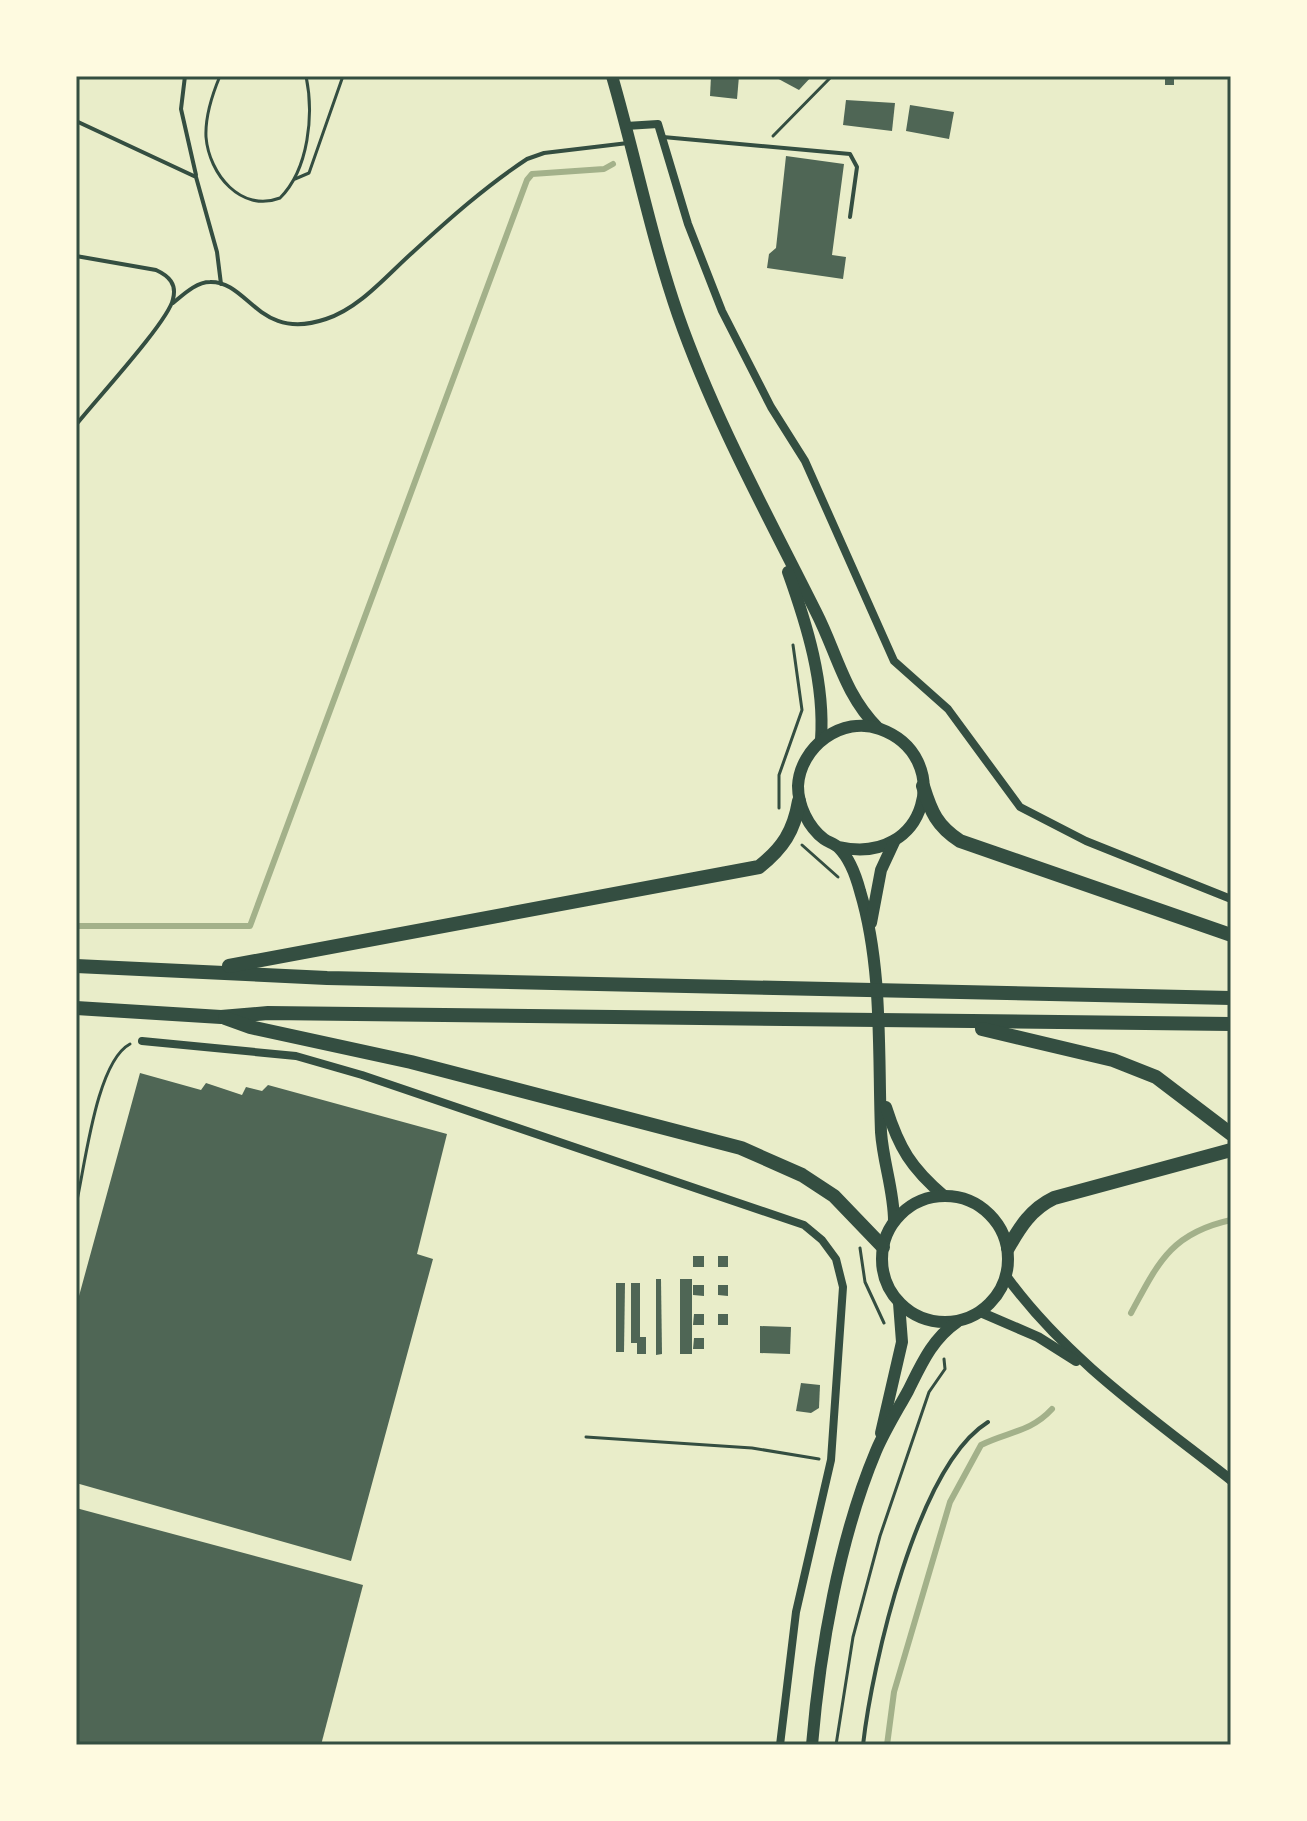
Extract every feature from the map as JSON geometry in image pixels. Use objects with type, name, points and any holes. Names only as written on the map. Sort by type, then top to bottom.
[{"type":"highway","points":[[923,786],[932,815],[943,830],[960,841],[1231,935]]},
{"type":"highway","points":[[207,970],[759,867],[779,851],[792,831],[799,801]]},
{"type":"highway","points":[[76,966],[405,980],[1231,998]]},
{"type":"highway","points":[[76,1008],[221,1017],[268,1013],[1231,1024]]},
{"type":"highway","points":[[221,1017],[250,1027],[411,1062],[741,1148],[802,1175],[834,1196],[883,1247]]},
{"type":"highway","points":[[958,1023],[1113,1060],[1146,1073],[1174,1089],[1231,1134]]},
{"type":"highway","points":[[1008,1248],[1024,1221],[1041,1204],[1054,1198],[1231,1150]]},
{"type":"main road","points":[[612,76],[679,317],[709,393],[818,615],[849,693],[878,728]]},
{"type":"main road","points":[[618,76],[626,126]]},
{"type":"main road","points":[[769,520],[811,648],[821,701],[821,740]]},
{"type":"main road","points":[[870,930],[881,870],[894,842],[916,818],[923,786],[920,767],[910,750],[896,736],[878,728],[848,727],[821,740],[802,767],[799,801],[807,821],[821,837],[839,847],[876,850],[894,842]]},
{"type":"main road","points":[[839,847],[853,869],[870,930],[881,1135],[894,1221]]},
{"type":"main road","points":[[881,1092],[897,1144],[919,1174],[944,1196]]},
{"type":"main road","points":[[812,1745],[822,1660],[834,1601],[876,1451],[902,1342],[899,1303],[885,1277],[883,1247],[894,1221],[908,1208],[925,1199],[944,1196],[962,1198],[992,1217],[1008,1248],[1006,1276],[1001,1290],[980,1312],[942,1332],[876,1451]]},
{"type":"main road","points":[[899,1303],[916,1316],[936,1322],[957,1322]]},
{"type":"street","points":[[626,126],[658,124],[688,224],[722,311],[771,407],[805,461],[894,661],[948,709],[1020,807],[1086,841],[1231,899]]},
{"type":"street","points":[[142,1041],[309,1060],[804,1225],[822,1240],[836,1259],[843,1287],[831,1460],[796,1612],[780,1745]]},
{"type":"street","points":[[1006,1276],[1036,1318],[1098,1375],[1231,1480]]},
{"type":"street","points":[[980,1312],[1038,1337],[1098,1375]]},
{"type":"lane","points":[[185,76],[181,109],[217,252],[221,284]]},
{"type":"lane","points":[[76,121],[196,177]]},
{"type":"lane","points":[[663,137],[850,154],[857,167],[850,217]]},
{"type":"lane","points":[[76,425],[161,323],[173,303],[198,285],[206,282],[221,284],[270,318],[304,325],[324,320],[358,301],[430,236],[527,159],[631,142]]},
{"type":"lane","points":[[76,256],[147,268],[167,275],[175,288],[173,303]]},
{"type":"lane","points":[[863,1745],[883,1636],[921,1525],[939,1484],[969,1436],[988,1422]]},
{"type":"path","points":[[220,76],[206,126],[210,155],[220,176],[243,198],[253,202],[280,198],[295,179],[309,125],[306,76]]},
{"type":"path","points":[[295,179],[309,173],[343,76]]},
{"type":"path","points":[[764,145],[832,76]]},
{"type":"path","points":[[801,844],[831,869],[843,887]]},
{"type":"path","points":[[76,1205],[101,1091],[116,1055],[128,1044],[142,1041]]},
{"type":"path","points":[[836,1745],[853,1637],[880,1536],[929,1392],[946,1364],[929,1351]]},
{"type":"path","points":[[586,1437],[752,1448],[831,1460]]},
{"type":"building","points":[[711,76],[739,76],[737,99],[710,96]]},
{"type":"building","points":[[773,76],[812,76],[799,90]]},
{"type":"building","points":[[1165,76],[1174,76],[1174,85],[1165,85]]},
{"type":"building","points":[[846,100],[895,103],[892,131],[843,125]]},
{"type":"building","points":[[910,105],[954,112],[949,139],[906,131]]},
{"type":"building","points":[[786,156],[844,164],[832,255],[846,257],[843,279],[767,268],[769,254],[776,248]]},
{"type":"building","points":[[140,1073],[201,1090],[206,1083],[242,1095],[246,1087],[262,1091],[268,1085],[447,1134],[417,1254],[433,1259],[351,1561],[76,1483],[76,1307]]},
{"type":"building","points":[[693,1256],[704,1256],[704,1267],[693,1267]]},
{"type":"building","points":[[718,1256],[728,1256],[728,1267],[718,1267]]},
{"type":"building","points":[[656,1279],[661,1279],[662,1354],[656,1355]]},
{"type":"building","points":[[680,1279],[692,1279],[692,1354],[680,1354]]},
{"type":"building","points":[[616,1283],[625,1283],[624,1352],[616,1352]]},
{"type":"building","points":[[631,1283],[640,1283],[640,1337],[646,1337],[646,1354],[637,1354],[637,1343],[631,1343]]},
{"type":"building","points":[[693,1285],[704,1285],[704,1296],[693,1295]]},
{"type":"building","points":[[718,1285],[728,1285],[728,1296],[718,1295]]},
{"type":"building","points":[[694,1314],[704,1314],[704,1325],[693,1325]]},
{"type":"building","points":[[718,1314],[728,1314],[728,1325],[718,1325]]},
{"type":"building","points":[[760,1326],[791,1327],[790,1354],[760,1353]]},
{"type":"building","points":[[694,1338],[704,1338],[704,1349],[693,1349]]},
{"type":"building","points":[[801,1383],[820,1385],[819,1408],[811,1413],[796,1411]]},
{"type":"building","points":[[76,1508],[363,1585],[321,1745],[76,1745]]},
{"type":"waterway","points":[[76,926],[250,926],[527,180],[532,174],[604,169],[613,164]]},
{"type":"waterway","points":[[1131,1313],[1159,1265],[1180,1242],[1194,1233],[1231,1220]]},
{"type":"waterway","points":[[887,1745],[894,1692],[950,1502],[981,1445],[1027,1427],[1052,1409]]}]
